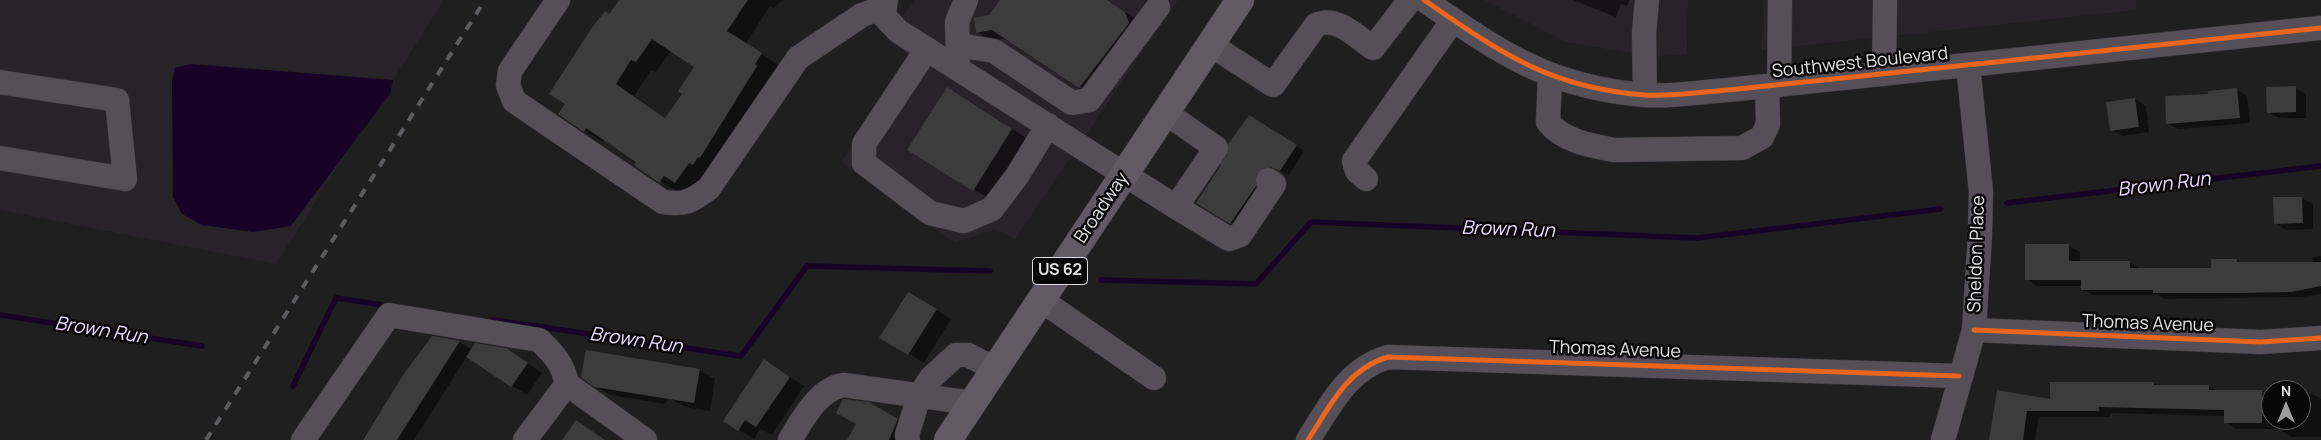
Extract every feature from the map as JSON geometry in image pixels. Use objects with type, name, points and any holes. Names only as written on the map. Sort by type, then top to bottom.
[{"type":"main road","name":"Broadway","points":[[948,440],[1240,0]]},
{"type":"street","points":[[558,0],[510,71],[508,85],[514,101],[663,202],[680,204],[694,200],[709,188],[798,58],[862,15],[885,3]]},
{"type":"street","points":[[959,70],[957,22],[966,0]]},
{"type":"street","points":[[1211,45],[1274,85],[1316,25],[1324,21],[1335,23],[1373,48],[1410,0]]},
{"type":"street","points":[[1645,95],[1644,33],[1647,0]]},
{"type":"street","points":[[1550,76],[1548,122],[1554,130],[1593,146],[1614,150],[1742,148],[1762,137],[1768,124],[1780,0]]},
{"type":"street","points":[[1884,74],[1885,0]]},
{"type":"street","points":[[926,50],[864,144],[864,162],[930,213],[964,221],[992,209],[1072,103],[1089,100],[1155,2]]},
{"type":"street","points":[[885,3],[883,15],[898,31],[1229,239],[1240,235],[1274,184],[1268,180]]},
{"type":"street","points":[[1366,178],[1356,172],[1354,161],[1442,8]]},
{"type":"street","name":"Southwest Boulevard","points":[[1442,8],[1488,44],[1550,76],[1601,89],[1645,95],[1773,86],[2321,28]]},
{"type":"street","points":[[958,44],[994,51],[1072,103]]},
{"type":"street","name":"Sheldon Place","points":[[1943,440],[1959,376],[1974,330],[1981,192],[1968,65]]},
{"type":"street","points":[[0,82],[117,100],[125,179],[0,158]]},
{"type":"street","points":[[1166,113],[1219,150],[1176,207]]},
{"type":"street","points":[[1041,300],[1154,378]]},
{"type":"street","points":[[304,440],[389,315],[540,340],[558,357],[565,372],[567,384],[645,440]]},
{"type":"street","name":"Thomas Avenue","points":[[1974,330],[2261,342],[2321,338]]},
{"type":"street","points":[[908,440],[907,436],[919,396],[931,378],[956,355],[968,355],[995,369]]},
{"type":"street","name":"Thomas Avenue","points":[[1308,440],[1348,382],[1372,362],[1388,357],[1959,376]]},
{"type":"street","points":[[525,440],[567,384]]},
{"type":"street","points":[[790,440],[820,398],[834,386],[844,385],[972,403]]},
{"type":"shaded area","points":[[0,0],[444,0],[276,264],[0,210]]},
{"type":"shaded area","points":[[914,0],[1178,0],[1015,239],[995,229],[955,243],[841,162],[910,56],[887,40]]},
{"type":"shaded area","points":[[1484,0],[1688,0],[1687,54],[1654,57],[1566,42]]},
{"type":"shaded area","points":[[1763,0],[2136,0],[2136,10],[1762,50]]},
{"type":"shaded area","points":[[191,64],[393,80],[390,94],[291,226],[253,232],[202,225],[182,214],[173,197],[172,82],[175,68]]},
{"type":"building","points":[[619,0],[748,0],[727,31],[762,53],[755,64],[757,66],[700,158],[698,157],[693,165],[689,163],[675,183],[664,176],[659,183],[634,165],[636,162],[586,128],[584,132],[558,114],[565,104],[549,94],[591,29],[605,11],[609,14]],"holes":[[[652,39],[694,67],[678,91],[682,94],[665,118],[616,84],[631,60],[636,62]]]},
{"type":"building","points":[[1000,0],[1107,0],[1125,12],[1129,23],[1079,88],[992,30],[976,33],[974,18],[989,15]]},
{"type":"building","points":[[2296,86],[2296,112],[2267,113],[2266,87]]},
{"type":"building","points":[[947,87],[1012,129],[973,191],[907,150]]},
{"type":"building","points":[[2237,88],[2240,118],[2166,124],[2165,96],[2208,94],[2208,91]]},
{"type":"building","points":[[2135,98],[2139,127],[2110,131],[2106,102]]},
{"type":"building","points":[[1249,115],[1297,145],[1280,171],[1268,166],[1257,172],[1254,179],[1256,186],[1230,224],[1196,203],[1227,156],[1229,143]]},
{"type":"building","points":[[2273,197],[2302,197],[2303,223],[2274,224]]},
{"type":"building","points":[[2025,244],[2069,244],[2069,261],[2130,261],[2130,268],[2211,268],[2211,259],[2237,259],[2237,262],[2321,262],[2321,286],[2291,292],[2237,293],[2153,293],[2153,290],[2081,290],[2081,280],[2025,280]]},
{"type":"building","points":[[908,292],[937,309],[908,355],[879,338]]},
{"type":"building","points":[[432,336],[460,341],[397,440],[363,440],[403,375]]},
{"type":"building","points":[[475,343],[506,348],[528,363],[511,387],[466,357]]},
{"type":"building","points":[[586,350],[700,369],[694,403],[594,387],[581,377]]},
{"type":"building","points":[[764,359],[790,377],[756,427],[745,420],[738,431],[723,421]]},
{"type":"building","points":[[2050,382],[2154,382],[2154,385],[2209,385],[2209,390],[2261,390],[2261,423],[2224,423],[2224,410],[2099,407],[2099,411],[2027,411],[2023,440],[1989,440],[1997,390],[2050,399]]},
{"type":"building","points":[[843,399],[869,402],[898,419],[889,440],[847,440],[856,424],[836,413]]},
{"type":"building","points":[[576,420],[605,440],[562,440]]},
{"type":"waterway","name":"Brown Run","points":[[2007,203],[2321,166]]},
{"type":"waterway","name":"Brown Run","points":[[1101,280],[1256,284],[1311,222],[1697,238],[1941,209]]},
{"type":"waterway","name":"Brown Run","points":[[493,320],[741,356],[807,266],[990,271]]},
{"type":"waterway","name":"Brown Run","points":[[293,386],[336,298],[390,306]]},
{"type":"waterway","name":"Brown Run","points":[[0,315],[202,346]]},
{"type":"tunnel","points":[[1223,152],[1268,180]]},
{"type":"railway","points":[[206,440],[485,0]]},
{"type":"cycle path","points":[[1424,0],[1477,36],[1527,64],[1580,84],[1610,91],[1644,95],[1676,95],[1728,90],[2321,28]]},
{"type":"cycle path","points":[[1974,330],[2261,342],[2321,338]]},
{"type":"cycle path","points":[[1308,440],[1332,402],[1350,380],[1361,370],[1388,357],[1959,376]]}]
